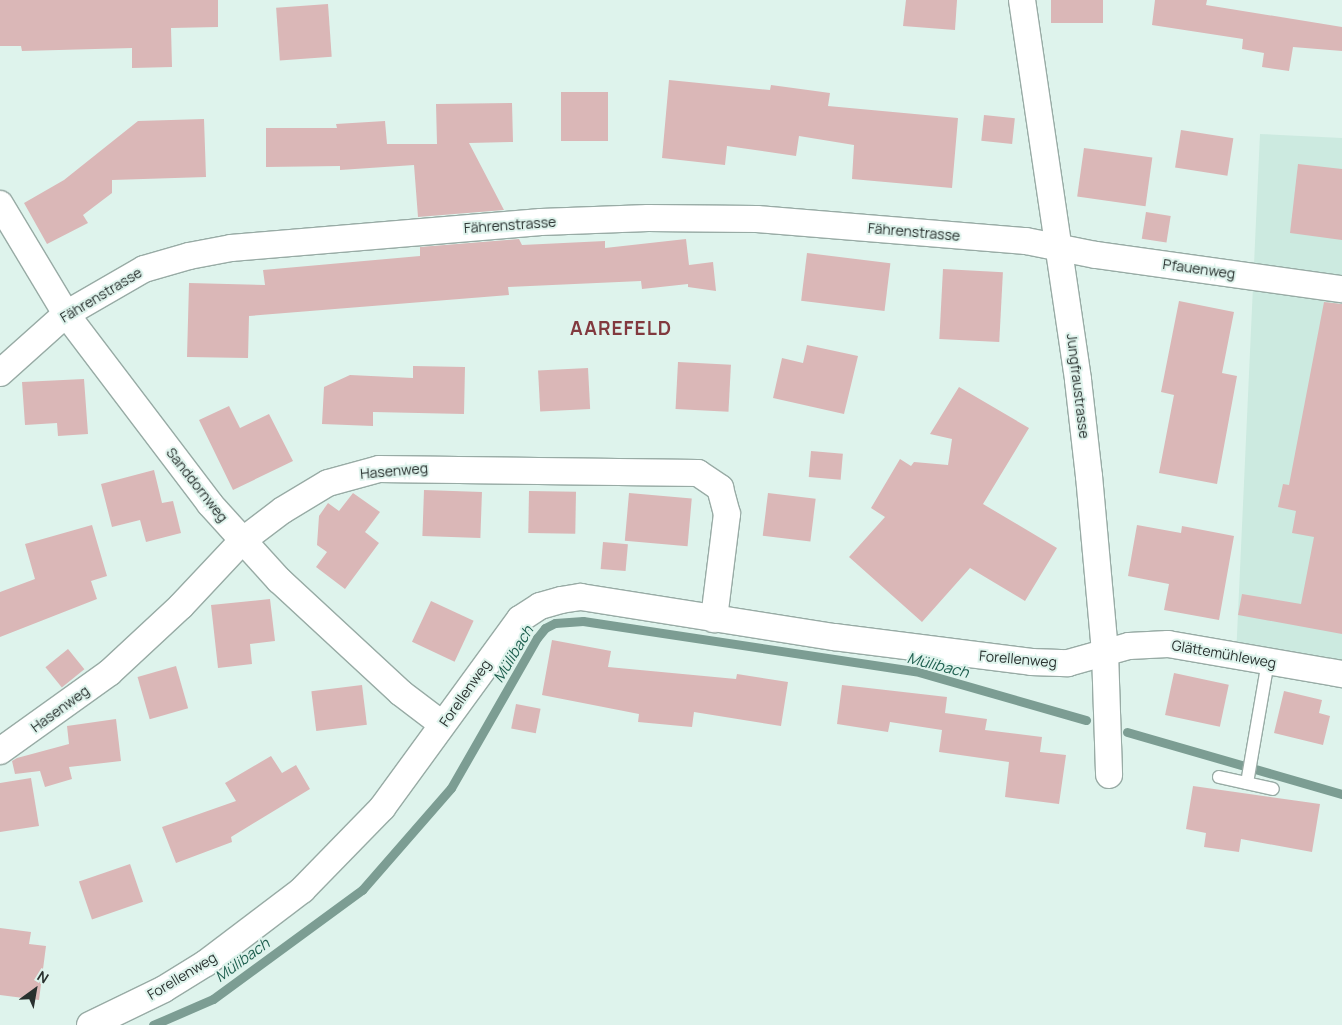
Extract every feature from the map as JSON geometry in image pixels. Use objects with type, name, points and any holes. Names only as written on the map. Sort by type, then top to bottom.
[{"type":"street","name":"Jungfraustrasse","points":[[1022,0],[1078,380],[1105,652],[1109,775]]},
{"type":"street","name":"Sanddornweg","points":[[0,204],[66,314],[210,504],[242,541],[400,693],[442,724]]},
{"type":"street","name":"Fährenstrasse","points":[[0,373],[66,314],[144,269],[231,248],[540,222],[666,218],[757,219],[1026,241],[1057,246]]},
{"type":"street","name":"Pfauenweg","points":[[1057,246],[1096,255],[1342,289]]},
{"type":"street","name":"Hasenweg","points":[[0,751],[109,672],[181,606],[242,541],[305,495],[352,475],[379,470],[698,473],[720,488],[727,514],[714,618]]},
{"type":"street","name":"Forellenweg","points":[[90,1025],[164,989],[206,963],[302,890],[382,808],[427,750],[442,724],[502,639],[520,619],[540,606],[581,597],[714,618],[1031,662],[1068,663],[1105,652]]},
{"type":"street","name":"Glättemühleweg","points":[[1105,652],[1129,646],[1168,644],[1342,674]]},
{"type":"lane","points":[[1249,773],[1268,661]]},
{"type":"lane","points":[[1218,777],[1249,773],[1273,789]]},
{"type":"shaded area","points":[[1260,134],[1342,138],[1342,674],[1236,657]]},
{"type":"building","points":[[0,0],[218,0],[218,27],[171,28],[172,67],[132,68],[132,48],[22,51],[21,46],[0,46]]},
{"type":"building","points":[[906,0],[957,0],[955,30],[903,26]]},
{"type":"building","points":[[1051,0],[1103,0],[1103,23],[1051,23]]},
{"type":"building","points":[[1155,0],[1207,0],[1206,5],[1342,27],[1342,51],[1293,47],[1289,71],[1262,67],[1264,53],[1242,49],[1243,39],[1152,25]]},
{"type":"building","points":[[328,4],[332,57],[280,60],[276,8]]},
{"type":"building","points":[[669,80],[770,90],[771,85],[830,93],[828,106],[958,118],[952,188],[852,179],[854,145],[799,136],[796,156],[727,146],[725,165],[662,158]]},
{"type":"building","points":[[561,92],[608,92],[608,141],[561,141]]},
{"type":"building","points":[[512,103],[513,142],[469,143],[504,210],[418,217],[414,165],[340,170],[340,166],[266,167],[266,128],[337,128],[336,124],[385,121],[387,144],[437,144],[436,104]]},
{"type":"building","points":[[984,115],[1015,118],[1012,144],[981,141]]},
{"type":"building","points":[[204,119],[206,177],[112,180],[112,193],[83,215],[88,223],[47,244],[24,203],[64,180],[138,121]]},
{"type":"building","points":[[1181,130],[1233,138],[1227,176],[1175,168]]},
{"type":"building","points":[[1084,148],[1152,158],[1146,206],[1077,197]]},
{"type":"building","points":[[1298,164],[1342,169],[1342,240],[1290,233]]},
{"type":"building","points":[[1146,212],[1171,216],[1166,243],[1142,239]]},
{"type":"building","points":[[519,239],[522,245],[605,241],[605,248],[686,239],[689,265],[713,262],[716,291],[688,287],[688,284],[642,289],[641,281],[508,287],[509,295],[249,316],[248,358],[187,357],[189,283],[265,285],[263,270],[420,256],[420,247]]},
{"type":"building","points":[[807,253],[890,263],[885,311],[801,301]]},
{"type":"building","points":[[943,269],[1003,272],[999,342],[939,339]]},
{"type":"building","points":[[1179,301],[1234,312],[1222,373],[1237,376],[1217,484],[1159,473],[1174,395],[1161,392]]},
{"type":"building","points":[[1324,302],[1342,304],[1342,634],[1238,615],[1242,594],[1301,604],[1314,537],[1292,533],[1296,511],[1278,507],[1283,484],[1289,485]]},
{"type":"building","points":[[807,345],[858,356],[844,414],[773,398],[782,358],[803,363]]},
{"type":"building","points":[[678,362],[731,365],[728,412],[676,409]]},
{"type":"building","points":[[413,366],[465,367],[464,414],[373,412],[373,426],[322,424],[324,387],[350,375],[413,378]]},
{"type":"building","points":[[588,368],[590,409],[540,412],[538,371]]},
{"type":"building","points":[[84,379],[88,434],[58,436],[57,423],[25,425],[22,382]]},
{"type":"building","points":[[959,387],[1029,428],[983,504],[1057,548],[1025,601],[970,568],[922,622],[849,557],[885,517],[871,508],[900,459],[911,466],[914,462],[948,465],[952,439],[930,434]]},
{"type":"building","points":[[229,406],[240,428],[269,414],[293,461],[233,490],[199,420]]},
{"type":"building","points":[[811,451],[843,454],[841,480],[809,477]]},
{"type":"building","points":[[154,470],[162,503],[173,501],[181,533],[146,542],[140,520],[112,527],[101,484]]},
{"type":"building","points":[[424,490],[482,492],[480,538],[422,536]]},
{"type":"building","points":[[529,491],[576,492],[575,534],[528,533]]},
{"type":"building","points":[[353,493],[380,512],[365,532],[379,543],[345,589],[316,567],[327,552],[317,545],[319,516],[328,503],[339,511]]},
{"type":"building","points":[[629,493],[692,498],[688,546],[625,541]]},
{"type":"building","points":[[768,493],[816,499],[810,542],[763,536]]},
{"type":"building","points":[[92,525],[107,576],[91,581],[97,599],[0,637],[0,592],[35,579],[25,544]]},
{"type":"building","points":[[1137,525],[1181,533],[1182,526],[1234,536],[1219,620],[1164,610],[1169,584],[1128,576]]},
{"type":"building","points":[[603,542],[628,544],[626,571],[601,569]]},
{"type":"building","points":[[270,599],[275,641],[250,644],[252,664],[218,668],[211,605]]},
{"type":"building","points":[[431,601],[474,621],[455,662],[412,642]]},
{"type":"building","points":[[552,640],[611,651],[608,667],[736,679],[737,674],[788,682],[781,726],[694,712],[692,727],[638,722],[639,714],[542,695]]},
{"type":"building","points":[[68,649],[84,669],[62,687],[45,667]]},
{"type":"building","points":[[176,666],[188,708],[150,719],[138,677]]},
{"type":"building","points":[[1174,673],[1229,685],[1220,727],[1165,715]]},
{"type":"building","points":[[362,685],[367,725],[316,731],[311,691]]},
{"type":"building","points":[[842,685],[947,697],[945,713],[987,719],[985,730],[1042,737],[1040,752],[1066,755],[1059,804],[1005,797],[1009,762],[939,752],[942,730],[890,722],[888,732],[837,724]]},
{"type":"building","points":[[1284,691],[1322,700],[1319,713],[1330,716],[1323,745],[1274,733]]},
{"type":"building","points":[[516,704],[541,709],[536,733],[511,729]]},
{"type":"building","points":[[116,719],[121,761],[69,767],[72,779],[45,787],[40,771],[15,774],[12,761],[17,758],[69,744],[67,726]]},
{"type":"building","points":[[271,756],[282,773],[296,765],[310,789],[231,837],[232,842],[176,863],[162,827],[236,801],[225,783]]},
{"type":"building","points":[[31,778],[39,826],[0,832],[0,783]]},
{"type":"building","points":[[1193,786],[1320,804],[1312,852],[1241,839],[1239,852],[1204,847],[1206,833],[1186,829]]},
{"type":"building","points":[[130,864],[143,902],[92,919],[79,882]]},
{"type":"building","points":[[0,928],[31,932],[29,944],[46,946],[39,1000],[0,995]]},
{"type":"waterway","name":"Mülibach","points":[[153,1025],[213,999],[362,890],[451,788],[537,638],[545,628],[555,623],[583,621],[915,671],[1086,720]]},
{"type":"waterway","name":"Mülibach","points":[[1127,732],[1342,794]]},
{"type":"district","name":"AAREFELD","points":[[621,329]]}]
